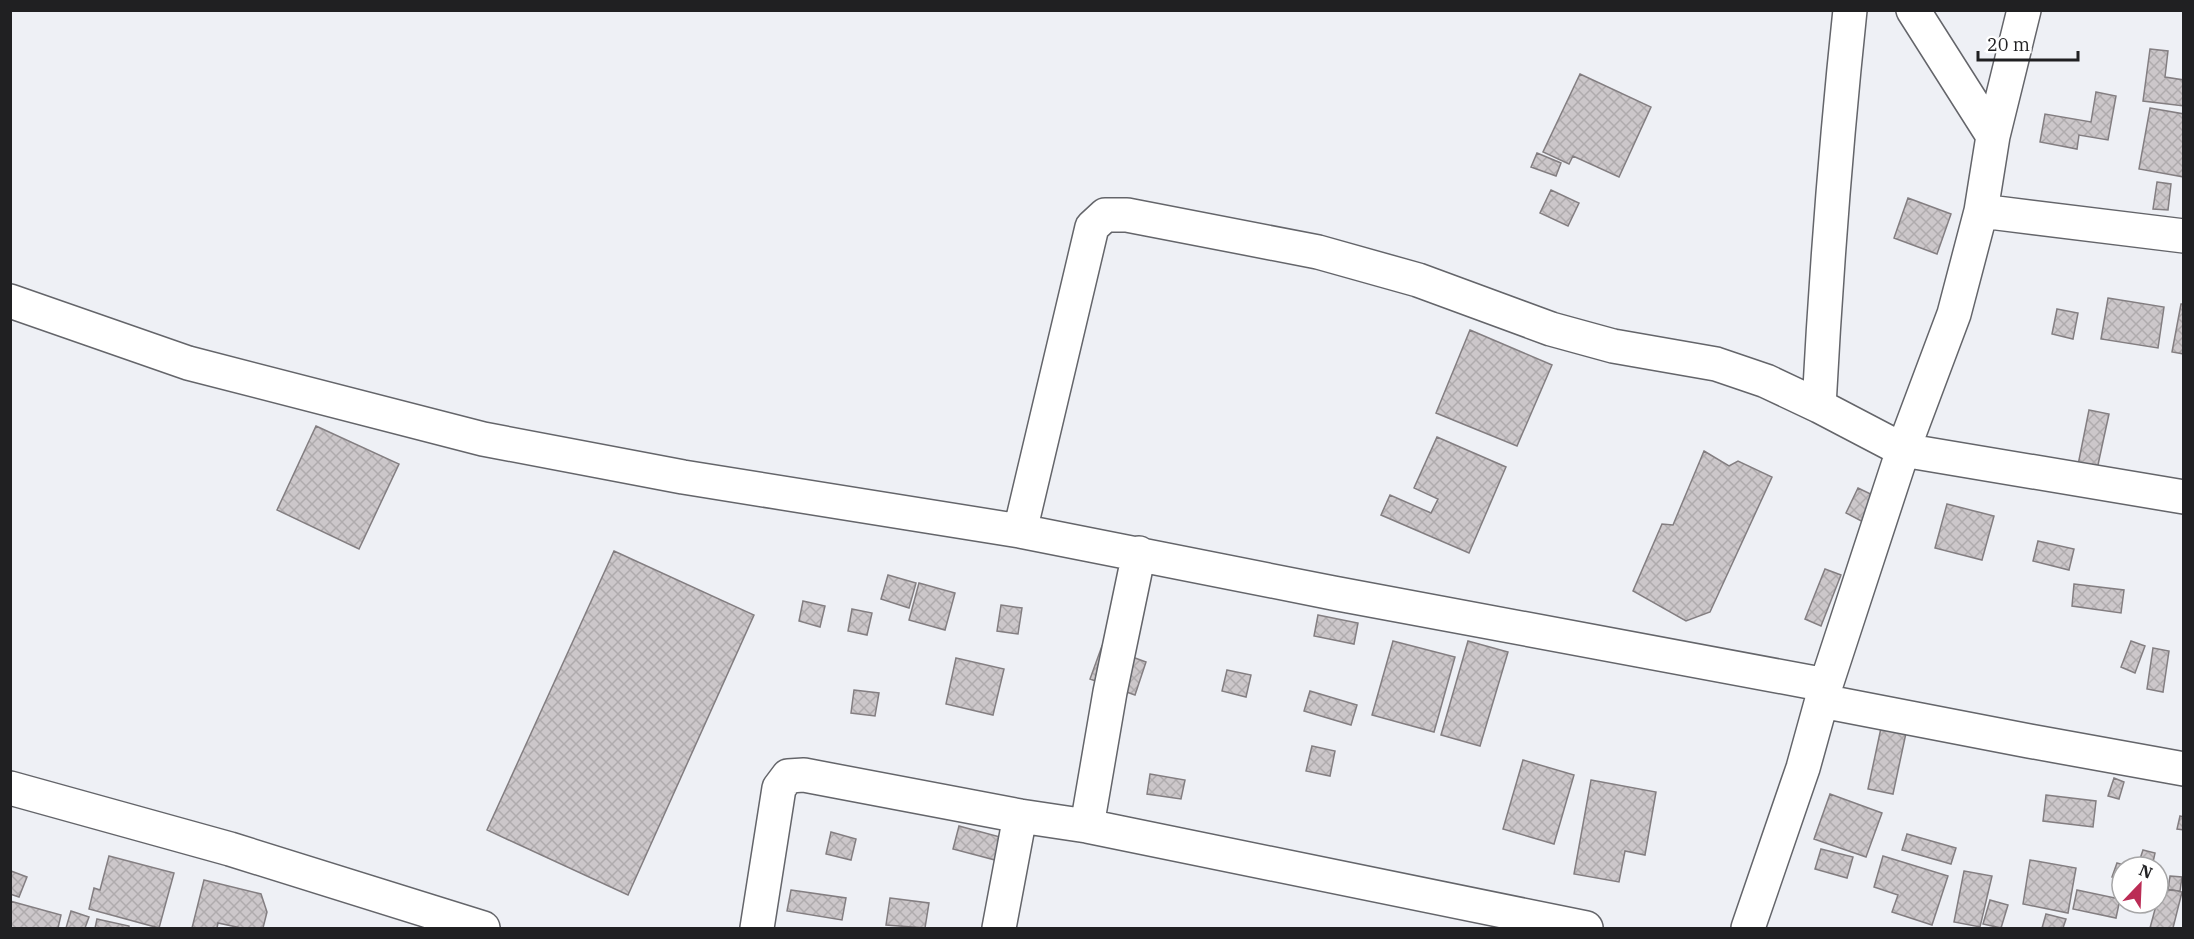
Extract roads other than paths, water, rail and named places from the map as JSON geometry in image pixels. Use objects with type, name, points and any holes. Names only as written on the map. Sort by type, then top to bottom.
[{"type":"street","points":[[1819,406],[1824,299],[1850,10]]},
{"type":"street","points":[[1912,10],[1993,136]]},
{"type":"street","points":[[1748,928],[1803,768],[1824,693],[1903,450],[1954,314],[1981,211],[1993,136],[2024,10]]},
{"type":"street","points":[[1981,211],[2184,236]]},
{"type":"street","points":[[1020,531],[1092,227],[1105,215],[1127,215],[1318,252],[1418,280],[1572,334],[1614,346],[1716,364],[1766,381],[1903,450],[2184,497]]},
{"type":"street","points":[[10,301],[188,363],[483,439],[683,477],[1020,531],[1140,553],[1824,693],[2029,741],[2184,769]]},
{"type":"street","points":[[1087,826],[1110,692],[1140,553]]},
{"type":"street","points":[[757,928],[779,788],[788,776],[804,775],[1020,816],[1087,826],[1586,928]]},
{"type":"street","points":[[10,788],[230,849],[483,928]]},
{"type":"street","points":[[999,928],[1020,816]]}]
